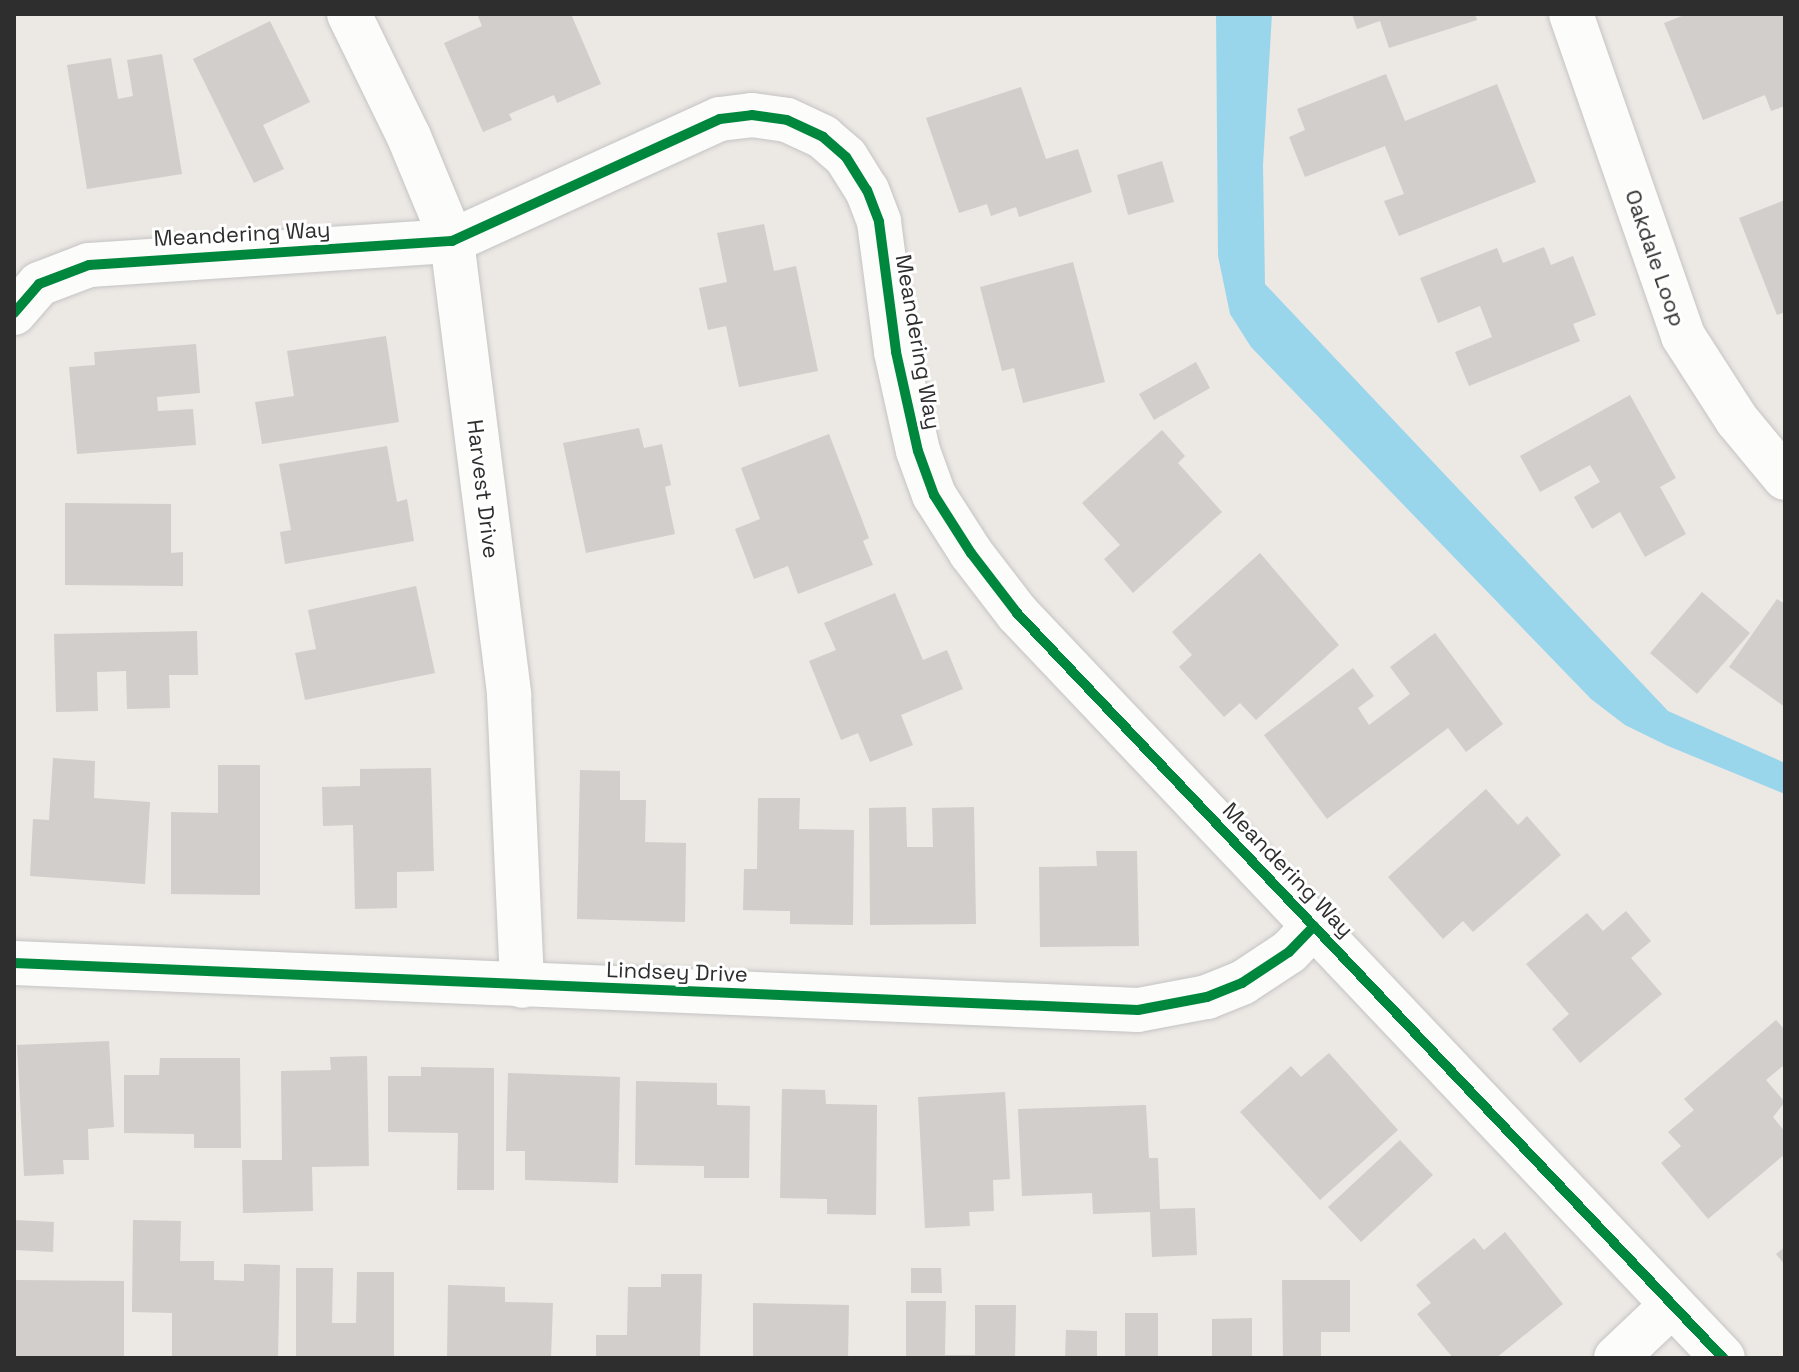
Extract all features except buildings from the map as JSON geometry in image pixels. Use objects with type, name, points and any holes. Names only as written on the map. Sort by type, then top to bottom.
[{"type":"street","name":"Harvest Drive","points":[[349,14],[409,137],[452,241],[509,695],[522,986]]},
{"type":"street","name":"Oakdale Loop","points":[[1571,14],[1683,336],[1737,420],[1785,478]]},
{"type":"street","name":"Meandering Way","points":[[14,313],[39,284],[89,265],[452,241],[720,119],[752,115],[787,120],[823,137],[846,157],[867,190],[879,222],[885,290],[905,403],[934,495],[1017,613],[1723,1358]]},
{"type":"street","name":"Lindsey Drive","points":[[14,963],[1138,1010],[1196,1000],[1242,983],[1289,952],[1314,926]]},
{"type":"street","points":[[1616,1358],[1672,1305]]},
{"type":"water","points":[[1216,14],[1272,14],[1263,165],[1265,284],[1668,711],[1785,763],[1785,794],[1625,725],[1591,699],[1251,347],[1230,314],[1218,256]]},
{"type":"cycle path","points":[[14,313],[39,284],[89,265],[452,241],[720,119],[752,115],[787,120],[823,137],[846,157],[867,190],[879,222],[896,352],[918,451],[934,495],[971,553],[1017,613],[1723,1358]]},
{"type":"cycle path","points":[[14,963],[1138,1010],[1207,997],[1242,983],[1289,952],[1314,926]]}]
